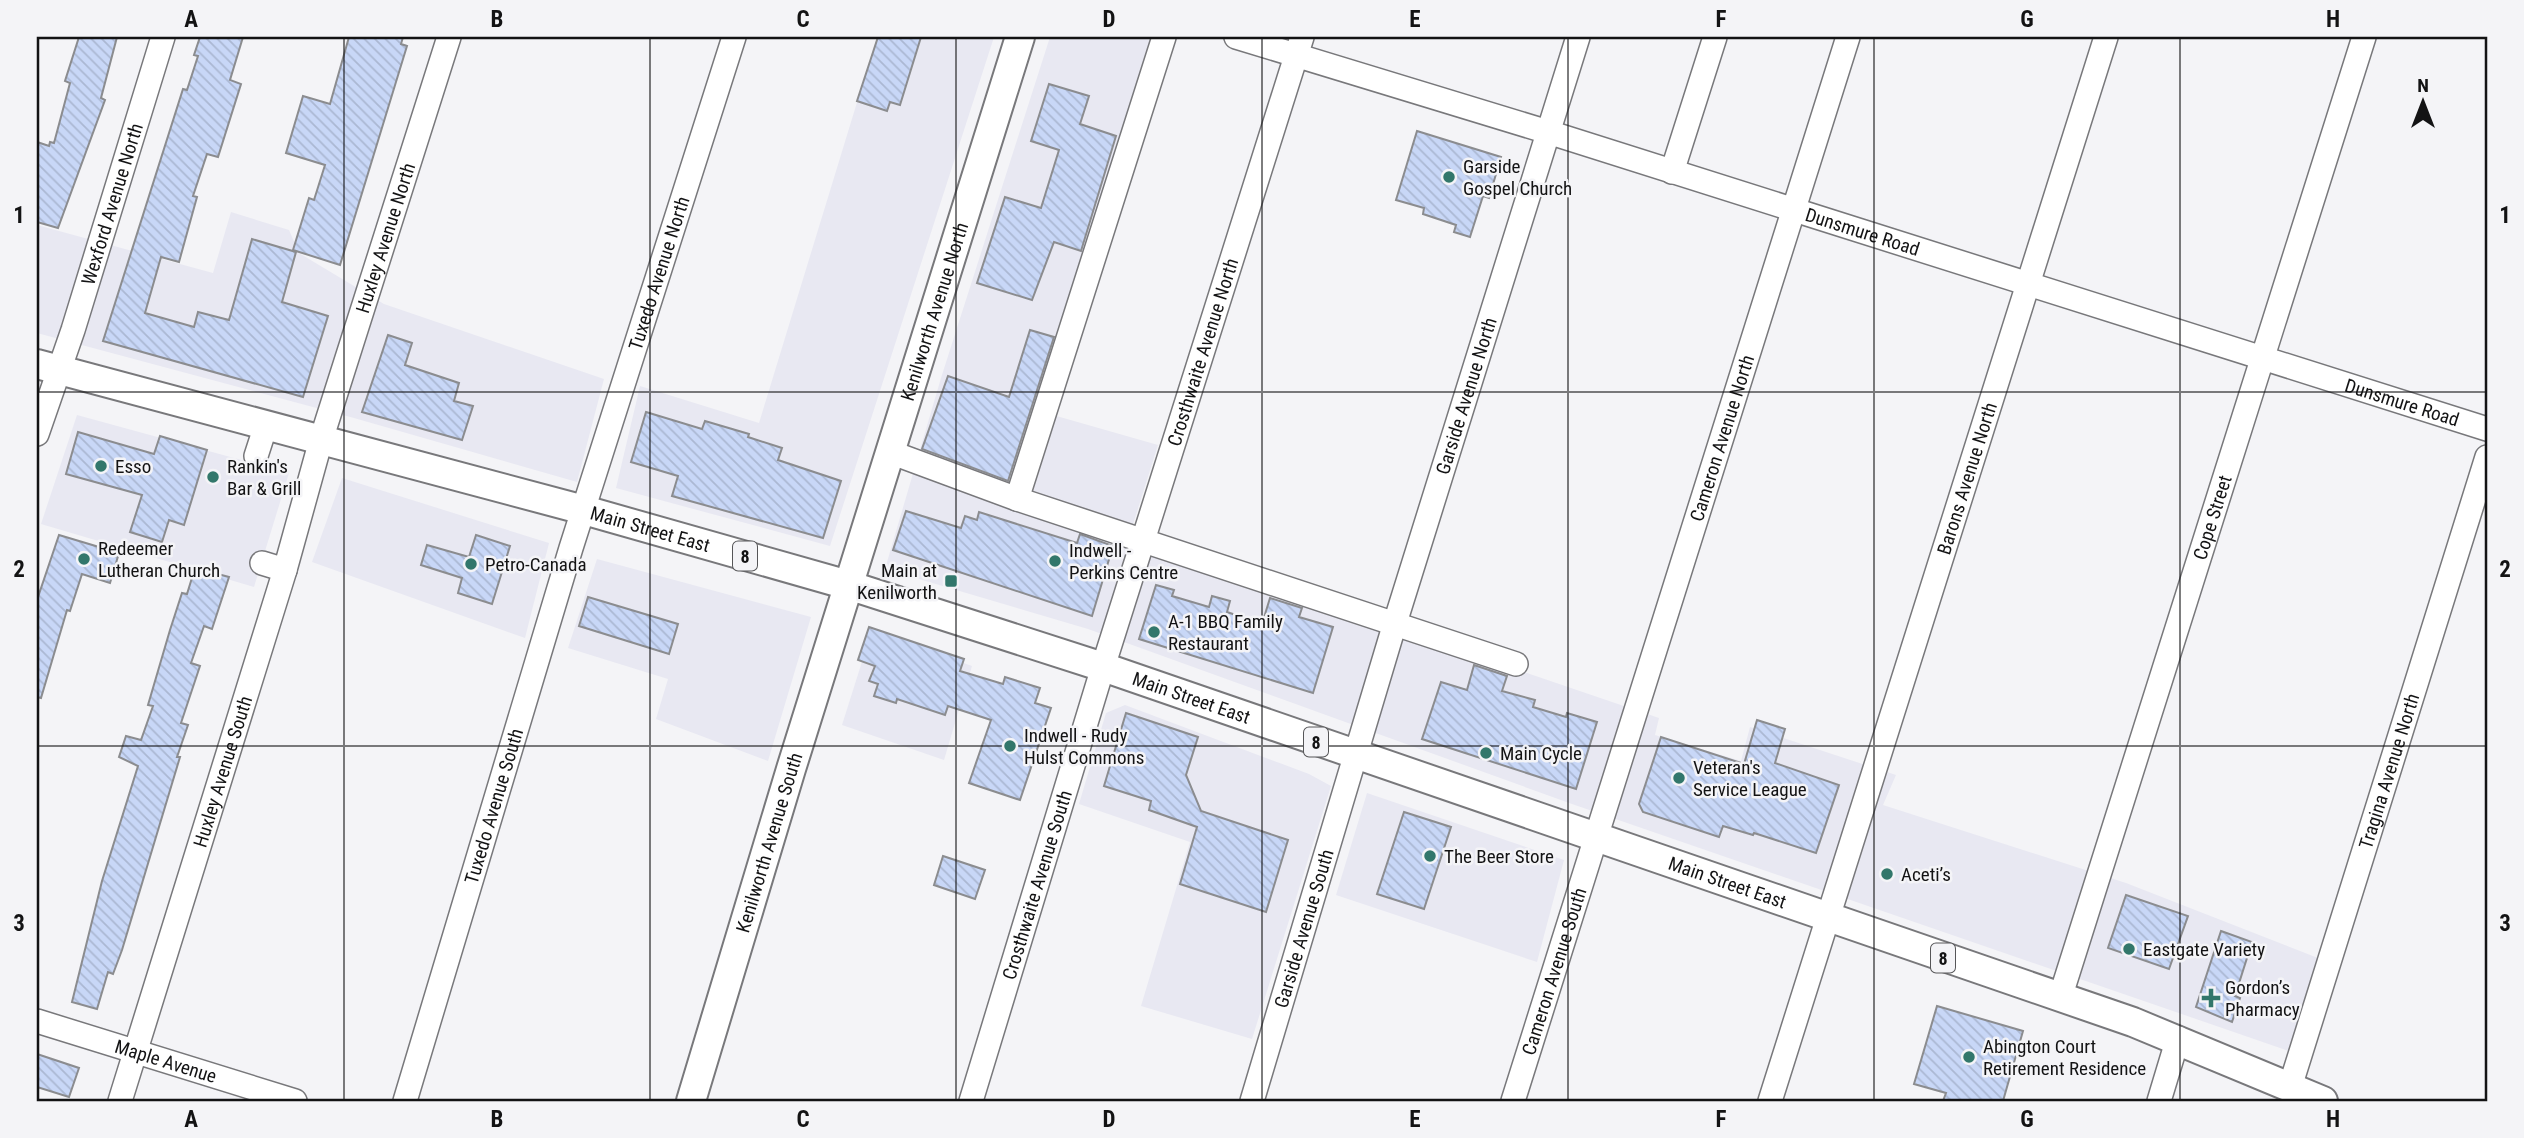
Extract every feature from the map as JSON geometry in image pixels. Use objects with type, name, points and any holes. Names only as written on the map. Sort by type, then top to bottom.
[{"type":"main road","name":"Kenilworth Avenue North","points":[[848,585],[1020,37]]},
{"type":"main road","name":"Main Street East","points":[[47,367],[584,510],[848,585],[1103,667],[1357,757],[2178,1038],[2323,1101]]},
{"type":"main road","name":"Kenilworth Avenue South","points":[[691,1101],[848,585]]},
{"type":"street","name":"Wexford Avenue North","points":[[37,434],[47,367],[73,330],[163,37]]},
{"type":"street","name":"Huxley Avenue North","points":[[321,440],[449,37]]},
{"type":"street","name":"Tuxedo Avenue North","points":[[584,510],[734,37]]},
{"type":"street","points":[[1017,499],[1164,37]]},
{"type":"street","name":"Dunsmure Road","points":[[1236,37],[1299,46],[1672,172],[2487,429]]},
{"type":"street","name":"Garside Avenue North","points":[[1357,757],[1395,623],[1578,37]]},
{"type":"street","points":[[1672,172],[1715,37]]},
{"type":"street","name":"Cameron Avenue North","points":[[1595,839],[1848,37]]},
{"type":"street","name":"Barons Avenue North","points":[[1770,1101],[2106,37]]},
{"type":"street","name":"Cope Street","points":[[2060,998],[2364,37]]},
{"type":"street","name":"Crosthwaite Avenue North","points":[[1103,667],[1299,46]]},
{"type":"street","points":[[256,456],[266,425]]},
{"type":"street","name":"Huxley Avenue South","points":[[120,1101],[285,570],[321,440]]},
{"type":"street","points":[[890,452],[1017,499],[1516,664]]},
{"type":"street","name":"Tragina Avenue North","points":[[2290,1087],[2487,457]]},
{"type":"street","name":"Tuxedo Avenue South","points":[[405,1101],[584,510]]},
{"type":"street","points":[[262,563],[285,570]]},
{"type":"street","name":"Crosthwaite Avenue South","points":[[971,1101],[1103,667]]},
{"type":"street","name":"Garside Avenue South","points":[[1252,1101],[1357,757]]},
{"type":"street","name":"Cameron Avenue South","points":[[1513,1101],[1595,839]]},
{"type":"street","name":"Maple Avenue","points":[[37,1021],[295,1101]]},
{"type":"street","points":[[2159,1101],[2178,1038]]},
{"type":"shaded area","points":[[877,37],[994,37],[830,546],[616,488],[640,386],[759,423]]},
{"type":"shaded area","points":[[1050,37],[1172,37],[1046,413],[1158,445],[1129,537],[1659,718],[1655,735],[1741,761],[1750,727],[1896,775],[1883,805],[2126,883],[2323,960],[2289,1051],[1572,804],[1088,629],[885,569],[941,378]]},
{"type":"shaded area","points":[[231,212],[289,230],[299,253],[384,304],[604,379],[577,482],[354,418],[37,333],[37,225],[213,273]]},
{"type":"shaded area","points":[[77,415],[289,473],[254,587],[41,524]]},
{"type":"shaded area","points":[[342,478],[549,543],[525,638],[312,562]]},
{"type":"shaded area","points":[[597,559],[811,617],[768,761],[656,719],[668,679],[568,648]]},
{"type":"shaded area","points":[[872,630],[972,666],[944,760],[842,725]]},
{"type":"shaded area","points":[[1125,705],[1309,774],[1331,786],[1252,1039],[1141,1006],[1190,842],[1079,804],[1106,713]]},
{"type":"shaded area","points":[[1367,793],[1564,860],[1537,962],[1336,895]]},
{"type":"building","points":[[79,37],[117,37],[101,98],[105,100],[58,228],[37,222],[37,142],[49,146],[50,142],[54,143],[70,83],[65,81]]},
{"type":"building","points":[[200,37],[243,37],[230,80],[241,84],[218,157],[207,154],[193,196],[197,197],[179,262],[161,257],[145,313],[194,327],[198,312],[229,320],[252,239],[296,252],[282,302],[328,316],[303,397],[103,341],[183,89],[187,90],[198,56],[194,55]]},
{"type":"building","points":[[349,37],[403,37],[401,44],[407,46],[340,265],[293,250],[309,198],[314,200],[325,165],[286,153],[303,96],[330,104]]},
{"type":"building","points":[[878,37],[921,37],[900,105],[890,102],[887,111],[857,101]]},
{"type":"building","points":[[1049,84],[1089,96],[1080,124],[1116,136],[1081,251],[1054,242],[1032,300],[977,283],[1005,197],[1041,208],[1059,150],[1031,141]]},
{"type":"building","name":"Garside Gospel Church","points":[[1417,131],[1501,157],[1489,198],[1483,196],[1470,237],[1454,232],[1456,225],[1423,214],[1424,208],[1396,200]]},
{"type":"building","points":[[1030,330],[1054,337],[1008,481],[922,449],[948,376],[1009,397]]},
{"type":"building","points":[[388,335],[412,343],[405,365],[459,383],[454,401],[473,406],[462,440],[362,412]]},
{"type":"building","points":[[646,412],[702,429],[705,421],[749,434],[748,437],[782,448],[778,460],[841,481],[823,538],[672,496],[678,476],[631,462]]},
{"type":"building","points":[[78,432],[154,454],[160,436],[207,450],[184,525],[169,520],[162,542],[130,532],[142,495],[66,474]]},
{"type":"building","points":[[906,511],[961,528],[965,516],[977,520],[979,512],[1077,543],[1080,534],[1113,546],[1092,616],[893,550]]},
{"type":"building","points":[[59,535],[119,553],[110,583],[82,574],[70,611],[67,610],[41,698],[37,697],[37,600]]},
{"type":"building","points":[[476,535],[510,546],[492,604],[458,593],[462,578],[421,565],[427,545],[469,557]]},
{"type":"building","points":[[195,568],[229,577],[212,629],[204,626],[191,663],[200,666],[181,723],[188,725],[177,757],[180,757],[122,950],[113,974],[108,972],[97,1009],[72,1002],[102,881],[138,766],[119,757],[126,736],[141,740],[153,706],[148,705],[170,630],[182,593],[187,594]]},
{"type":"building","points":[[1156,585],[1174,590],[1172,596],[1209,607],[1212,596],[1230,601],[1227,612],[1262,624],[1270,598],[1302,608],[1299,617],[1333,627],[1313,693],[1139,639]]},
{"type":"building","points":[[588,597],[678,624],[669,654],[579,626]]},
{"type":"building","points":[[869,627],[964,659],[960,671],[1003,684],[1005,677],[1040,688],[1035,703],[1051,708],[1020,800],[969,783],[991,720],[948,706],[945,715],[897,699],[896,703],[874,696],[878,684],[869,681],[875,666],[858,660]]},
{"type":"building","points":[[1474,665],[1507,676],[1502,691],[1535,700],[1533,707],[1566,717],[1567,713],[1597,722],[1576,789],[1422,739],[1441,682],[1467,690]]},
{"type":"building","points":[[1126,713],[1198,737],[1186,775],[1201,811],[1288,840],[1266,912],[1180,884],[1197,827],[1149,810],[1151,801],[1104,786]]},
{"type":"building","points":[[1757,720],[1785,729],[1775,763],[1839,785],[1816,853],[1723,826],[1719,837],[1643,812],[1639,804],[1661,737],[1744,764]]},
{"type":"building","points":[[1404,812],[1451,827],[1424,909],[1377,894]]},
{"type":"building","points":[[943,856],[985,870],[975,899],[934,885]]},
{"type":"building","points":[[2126,895],[2188,916],[2169,969],[2108,948]]},
{"type":"building","points":[[2221,931],[2252,942],[2235,996],[2240,998],[2232,1022],[2196,1007]]},
{"type":"building","name":"Abington Court Retirement Residence","points":[[1937,1006],[2023,1031],[2003,1101],[1943,1101],[1946,1093],[1914,1084]]},
{"type":"building","points":[[37,1054],[79,1068],[69,1097],[37,1087]]},
{"type":"place","name":"Garside Gospel Church","points":[[1449,177]]},
{"type":"place","name":"Esso","points":[[101,466]]},
{"type":"place","name":"Rankin's Bar & Grill","points":[[213,477]]},
{"type":"place","name":"Redeemer Lutheran Church","points":[[84,559]]},
{"type":"place","name":"Indwell - Perkins Centre","points":[[1055,561]]},
{"type":"place","name":"Petro-Canada","points":[[471,564]]},
{"type":"place","name":"Main at Kenilworth","points":[[951,581]]},
{"type":"place","name":"A-1 BBQ Family Restaurant","points":[[1154,632]]},
{"type":"place","name":"Indwell - Rudy Hulst Commons","points":[[1010,746]]},
{"type":"place","name":"Main Cycle","points":[[1486,753]]},
{"type":"place","name":"Veteran's Service League","points":[[1679,778]]},
{"type":"place","name":"The Beer Store","points":[[1430,856]]},
{"type":"place","name":"Aceti’s","points":[[1887,874]]},
{"type":"place","name":"Eastgate Variety","points":[[2129,949]]},
{"type":"place","name":"Gordon’s Pharmacy","points":[[2211,998]]},
{"type":"place","name":"Abington Court Retirement Residence","points":[[1969,1057]]}]
